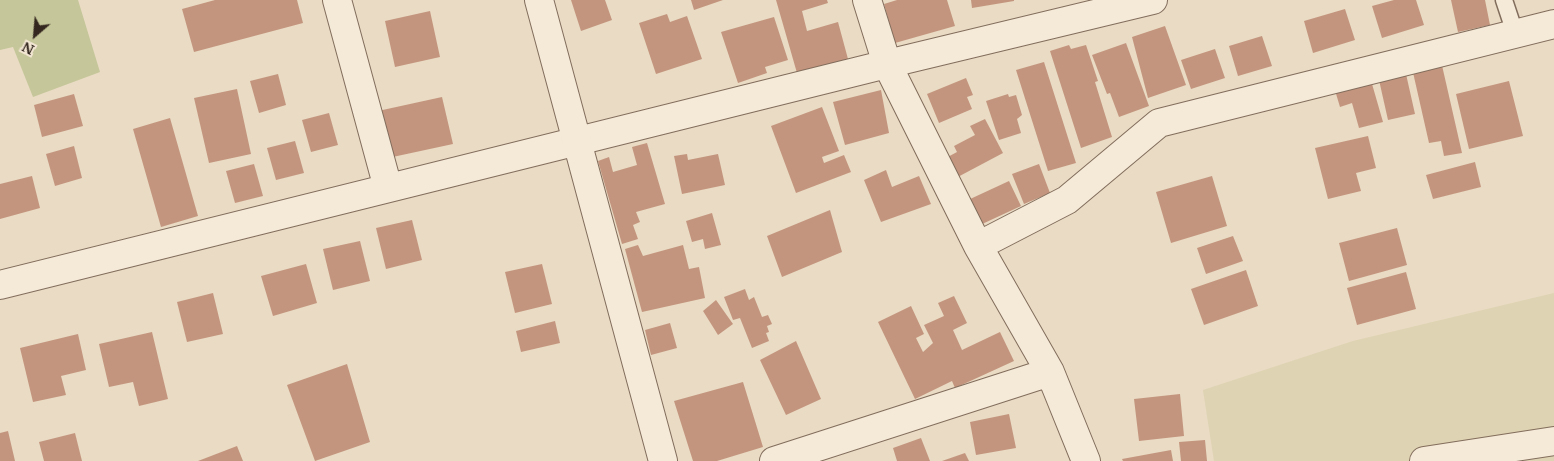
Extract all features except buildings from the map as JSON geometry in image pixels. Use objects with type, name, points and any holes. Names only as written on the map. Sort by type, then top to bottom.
[{"type":"street","points":[[337,0],[388,188]]},
{"type":"street","points":[[539,0],[663,461]]},
{"type":"street","points":[[867,0],[887,64],[978,246],[1050,372],[1086,461]]},
{"type":"street","points":[[0,285],[887,64],[1153,0]]},
{"type":"street","points":[[978,246],[1067,200],[1159,122],[1554,24]]},
{"type":"street","points":[[774,461],[1050,372]]},
{"type":"street","points":[[1424,461],[1554,441]]},
{"type":"lane","points":[[1504,0],[1515,33]]},
{"type":"shaded area","points":[[1554,293],[1554,461],[1214,461],[1203,390],[1353,341]]},
{"type":"green space","points":[[0,0],[78,0],[100,72],[33,97],[13,47],[0,50]]}]
